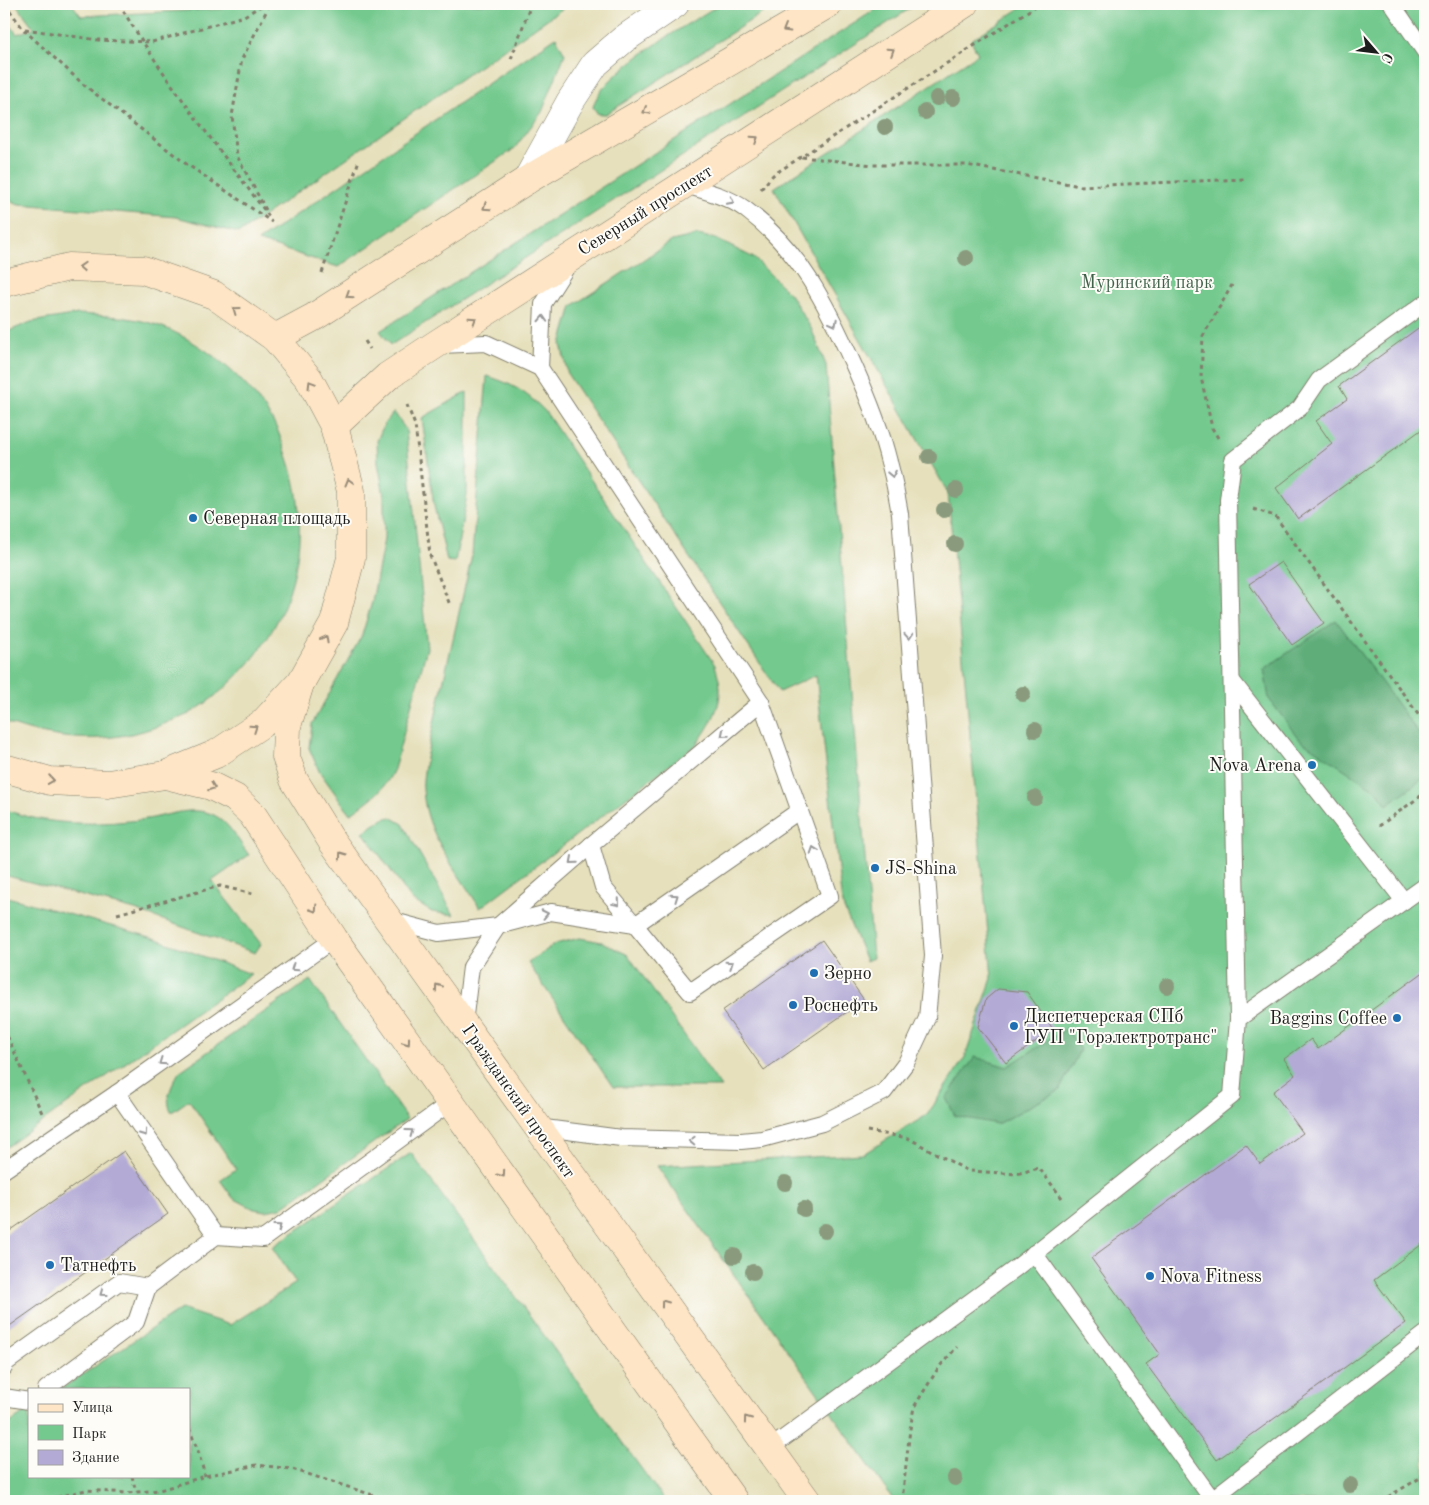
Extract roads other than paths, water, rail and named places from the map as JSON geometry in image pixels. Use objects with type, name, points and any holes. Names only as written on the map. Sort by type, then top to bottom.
[{"type":"main road","points":[[275,338],[314,317],[526,180],[828,4]]},
{"type":"main road","name":"Северный проспект","points":[[334,426],[388,376],[434,345],[964,4]]},
{"type":"main road","points":[[4,283],[68,267],[144,270],[214,295],[275,338],[309,379],[334,426],[351,491],[351,558],[334,623],[301,682],[263,722],[216,754],[165,775],[108,784],[50,781],[4,768]]},
{"type":"main road","name":"Гражданский проспект","points":[[301,682],[287,726],[286,757],[294,780],[331,840],[806,1501]]},
{"type":"main road","points":[[165,775],[211,786],[235,798],[252,814],[334,939],[734,1501]]},
{"type":"street","points":[[526,180],[570,102],[595,64],[624,39],[675,4]]},
{"type":"lane","points":[[1392,4],[1425,52]]},
{"type":"lane","points":[[537,1126],[621,1138],[741,1141],[762,1139],[822,1123],[884,1092],[906,1063],[928,1018],[933,956],[900,514],[890,462],[875,413],[840,334],[804,269],[780,240],[744,208],[718,195],[685,185]]},
{"type":"lane","points":[[540,368],[543,304],[574,255]]},
{"type":"lane","points":[[769,1450],[1034,1253],[1232,1096],[1238,1019],[1228,500],[1233,460],[1300,408],[1319,380],[1425,303]]},
{"type":"lane","points":[[434,345],[486,343],[540,368],[761,702],[830,896],[690,992],[604,887],[591,845]]},
{"type":"lane","points":[[1232,681],[1404,901]]},
{"type":"lane","points":[[464,1023],[471,967],[498,926],[761,702]]},
{"type":"lane","points":[[390,920],[439,933],[498,926],[551,912],[635,925],[800,810]]},
{"type":"lane","points":[[1238,1019],[1425,886]]},
{"type":"lane","points":[[4,1170],[53,1138],[334,939]]},
{"type":"lane","points":[[116,1093],[216,1236]]},
{"type":"lane","points":[[47,1388],[136,1322],[148,1288],[216,1236],[263,1239],[451,1102]]},
{"type":"lane","points":[[1034,1253],[1212,1499],[1425,1334]]},
{"type":"lane","points":[[4,1368],[6,1363],[119,1282],[148,1288]]},
{"type":"lane","points":[[4,1397],[28,1401]]},
{"type":"place","name":"Северная площадь","points":[[193,518]]},
{"type":"place","name":"Nova Arena","points":[[1312,765]]},
{"type":"place","name":"JS-Shina","points":[[875,868]]},
{"type":"place","name":"Зерно","points":[[814,973]]},
{"type":"place","name":"Роснефть","points":[[793,1005]]},
{"type":"place","name":"Baggins Coffee","points":[[1397,1018]]},
{"type":"place","name":"Диспетчерская СПб ГУП \"Горэлектротранс\"","points":[[1014,1026]]},
{"type":"place","name":"Татнефть","points":[[50,1265]]},
{"type":"place","name":"Nova Fitness","points":[[1150,1276]]},
{"type":"park label","name":"Муринский парк","points":[[1147,282]]}]
